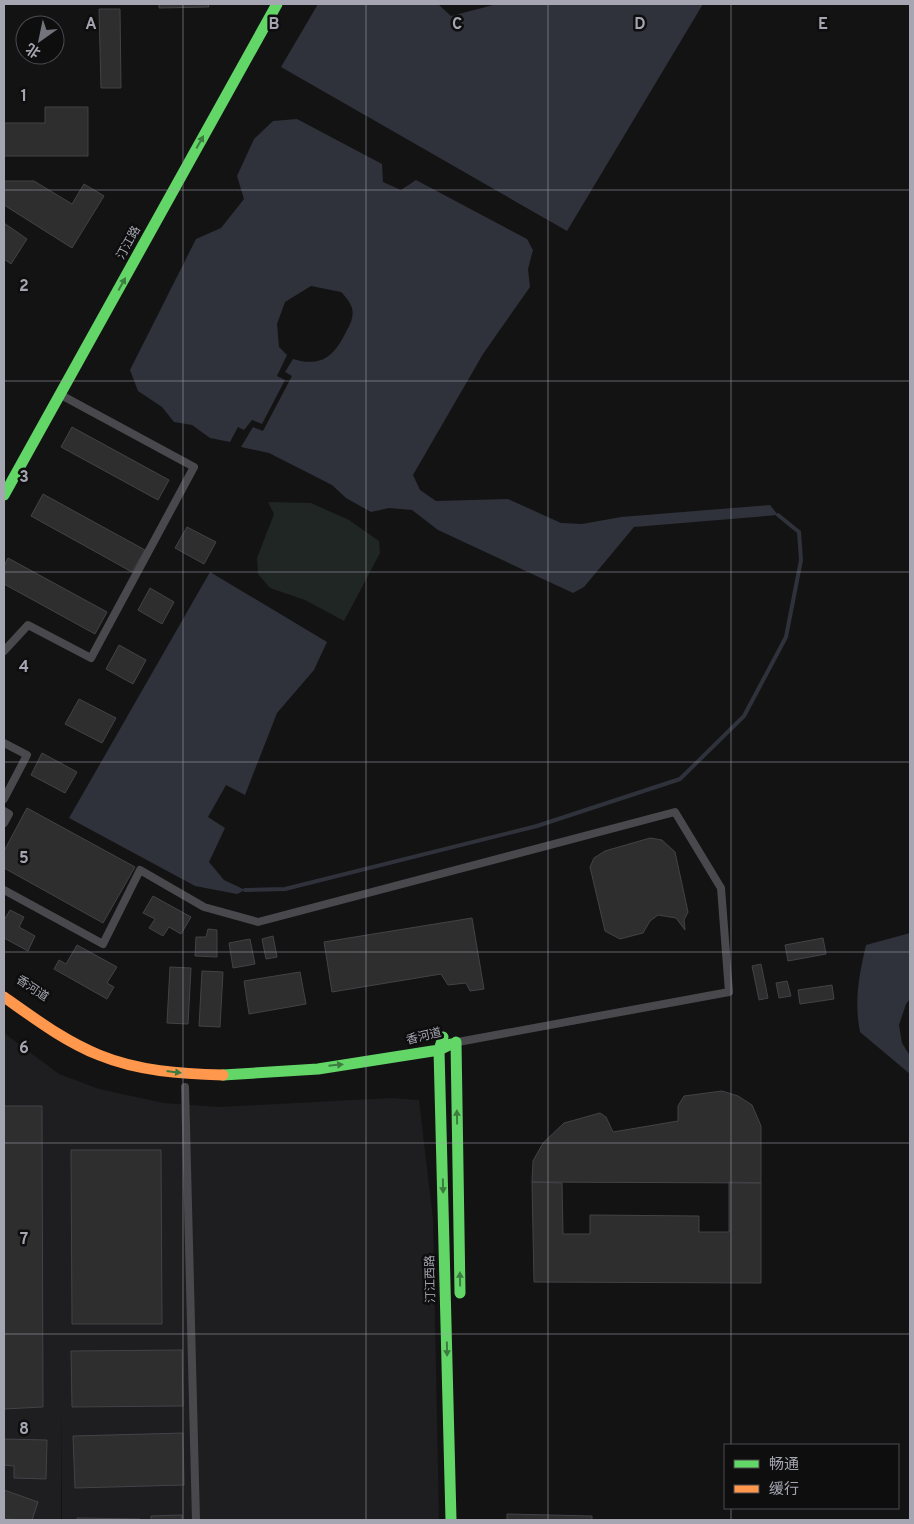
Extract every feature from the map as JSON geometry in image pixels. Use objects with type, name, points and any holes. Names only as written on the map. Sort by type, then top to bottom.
[{"type":"street","name":"汀江路","points":[[4,480],[265,4]]},
{"type":"street","name":"汀江路","points":[[4,495],[277,4]]},
{"type":"street","name":"香河道","points":[[4,986],[62,1026],[113,1052],[175,1063],[235,1064],[289,1059]]},
{"type":"street","name":"香河道","points":[[4,997],[84,1048],[112,1060],[162,1071],[208,1076],[265,1073],[440,1050],[456,1042]]},
{"type":"street","name":"香河道","points":[[386,1046],[433,1039],[456,1042]]},
{"type":"street","name":"汀江西路","points":[[433,1039],[440,1050],[451,1520]]},
{"type":"street","points":[[456,1042],[460,1301]]},
{"type":"lane","points":[[4,651],[28,625],[91,658],[194,467],[60,394]]},
{"type":"lane","points":[[4,743],[27,755],[4,799]]},
{"type":"lane","points":[[4,811],[9,814],[4,824]]},
{"type":"lane","points":[[4,890],[103,944],[140,870],[204,907],[258,922],[675,812],[721,888],[729,992],[456,1042]]},
{"type":"lane","points":[[185,1087],[196,1520]]},
{"type":"shaded area","points":[[318,4],[438,4],[451,16],[497,4],[703,4],[567,231],[281,67]]},
{"type":"shaded area","points":[[297,119],[382,164],[383,182],[401,190],[416,180],[527,239],[533,250],[528,269],[530,287],[483,354],[413,475],[420,490],[436,501],[508,499],[561,523],[582,524],[621,517],[770,505],[778,515],[634,527],[584,587],[573,593],[438,530],[412,510],[389,508],[371,512],[346,498],[332,485],[269,453],[241,447],[253,427],[263,431],[292,376],[285,372],[293,359],[312,362],[327,357],[333,353],[350,325],[353,311],[341,292],[311,286],[285,302],[277,324],[279,347],[287,355],[277,376],[285,380],[262,424],[252,420],[244,430],[238,427],[230,442],[210,438],[192,425],[174,422],[162,407],[138,391],[130,370],[196,239],[221,228],[244,199],[237,176],[254,139],[273,121]]},
{"type":"shaded area","points":[[268,502],[311,503],[349,520],[379,541],[380,553],[344,621],[305,600],[270,588],[258,574],[257,558],[274,514]]},
{"type":"shaded area","points":[[210,572],[327,642],[314,670],[277,713],[245,795],[226,785],[208,817],[225,828],[209,862],[224,880],[245,890],[237,894],[195,886],[69,818]]},
{"type":"shaded area","points":[[910,933],[910,999],[906,1004],[899,1025],[902,1043],[910,1056],[910,1074],[860,1032],[857,999],[866,945]]},
{"type":"shaded area","points":[[4,1033],[59,1074],[99,1089],[164,1103],[219,1107],[391,1098],[419,1100],[433,1219],[439,1520],[62,1520],[61,1406],[61,1520],[4,1520]]},
{"type":"building","points":[[159,4],[208,4],[209,7],[159,8]]},
{"type":"building","points":[[99,9],[120,9],[121,88],[101,88]]},
{"type":"building","points":[[45,107],[88,107],[88,156],[4,156],[4,123],[45,123]]},
{"type":"building","points":[[4,181],[34,181],[72,204],[84,184],[104,196],[72,248],[4,205]]},
{"type":"building","points":[[4,223],[27,239],[11,264],[4,259]]},
{"type":"building","points":[[72,427],[169,480],[158,500],[61,447]]},
{"type":"building","points":[[43,494],[145,550],[132,572],[31,516]]},
{"type":"building","points":[[187,527],[216,542],[204,564],[175,548]]},
{"type":"building","points":[[8,558],[107,612],[95,634],[4,584],[4,566]]},
{"type":"building","points":[[150,588],[174,602],[162,624],[138,610]]},
{"type":"building","points":[[119,645],[146,660],[133,684],[106,669]]},
{"type":"building","points":[[79,699],[116,718],[102,743],[65,724]]},
{"type":"building","points":[[42,753],[77,772],[65,793],[31,775]]},
{"type":"building","points":[[27,808],[135,867],[103,923],[4,868],[4,851]]},
{"type":"building","points":[[650,838],[662,840],[675,852],[688,912],[684,920],[685,930],[676,918],[658,915],[650,921],[643,933],[620,939],[605,931],[590,867],[594,858],[605,851]]},
{"type":"building","points":[[153,896],[191,917],[181,934],[169,927],[163,936],[149,928],[155,919],[143,913]]},
{"type":"building","points":[[10,910],[24,917],[19,927],[35,936],[28,951],[4,938],[4,920]]},
{"type":"building","points":[[472,918],[484,989],[470,991],[466,983],[448,985],[441,974],[332,992],[324,942]]},
{"type":"building","points":[[208,929],[217,930],[217,957],[195,956],[196,937],[206,937]]},
{"type":"building","points":[[273,936],[277,957],[266,959],[262,939]]},
{"type":"building","points":[[823,938],[826,954],[788,961],[785,945]]},
{"type":"building","points":[[250,939],[255,964],[233,968],[229,943]]},
{"type":"building","points":[[77,945],[117,967],[107,983],[114,987],[107,999],[54,969],[59,960],[66,964]]},
{"type":"building","points":[[761,964],[768,998],[759,1000],[752,966]]},
{"type":"building","points":[[170,967],[191,968],[188,1024],[167,1023]]},
{"type":"building","points":[[202,971],[223,972],[220,1027],[199,1026]]},
{"type":"building","points":[[300,972],[306,1004],[249,1014],[244,981]]},
{"type":"building","points":[[787,981],[791,996],[779,998],[776,983]]},
{"type":"building","points":[[832,985],[834,999],[800,1004],[798,990]]},
{"type":"building","points":[[722,1091],[738,1096],[752,1105],[761,1126],[761,1183],[532,1182],[533,1161],[543,1143],[564,1123],[600,1113],[606,1117],[613,1132],[678,1121],[678,1106],[684,1096]]},
{"type":"building","points":[[4,1106],[42,1106],[43,1407],[4,1409]]},
{"type":"building","points":[[71,1150],[161,1150],[162,1324],[72,1324]]},
{"type":"building","points":[[532,1182],[562,1183],[563,1234],[590,1234],[590,1215],[699,1216],[699,1232],[729,1232],[729,1182],[761,1183],[761,1283],[534,1282]]},
{"type":"building","points":[[182,1350],[183,1406],[72,1407],[71,1351]]},
{"type":"building","points":[[183,1433],[184,1485],[75,1488],[73,1436]]},
{"type":"building","points":[[4,1439],[47,1440],[46,1479],[14,1478],[14,1466],[4,1465]]},
{"type":"building","points":[[4,1490],[38,1502],[32,1520],[4,1519]]},
{"type":"building","points":[[507,1514],[592,1516],[592,1520],[507,1520]]},
{"type":"building","points":[[182,1515],[182,1520],[151,1520],[151,1516]]},
{"type":"building","points":[[77,1518],[140,1519],[140,1520],[77,1520]]},
{"type":"waterway","points":[[245,890],[285,889],[537,826],[680,779],[744,716],[786,637],[801,560],[799,532],[778,515]]},
{"type":"traffic: fast","points":[[4,495],[277,4]]},
{"type":"traffic: fast","points":[[443,1037],[439,1050],[451,1520]]},
{"type":"traffic: fast","points":[[456,1042],[460,1293]]},
{"type":"traffic: fast","points":[[223,1075],[318,1069],[439,1050],[451,1044]]},
{"type":"traffic: slow","points":[[4,997],[61,1036],[99,1055],[129,1065],[160,1071],[223,1075]]}]
